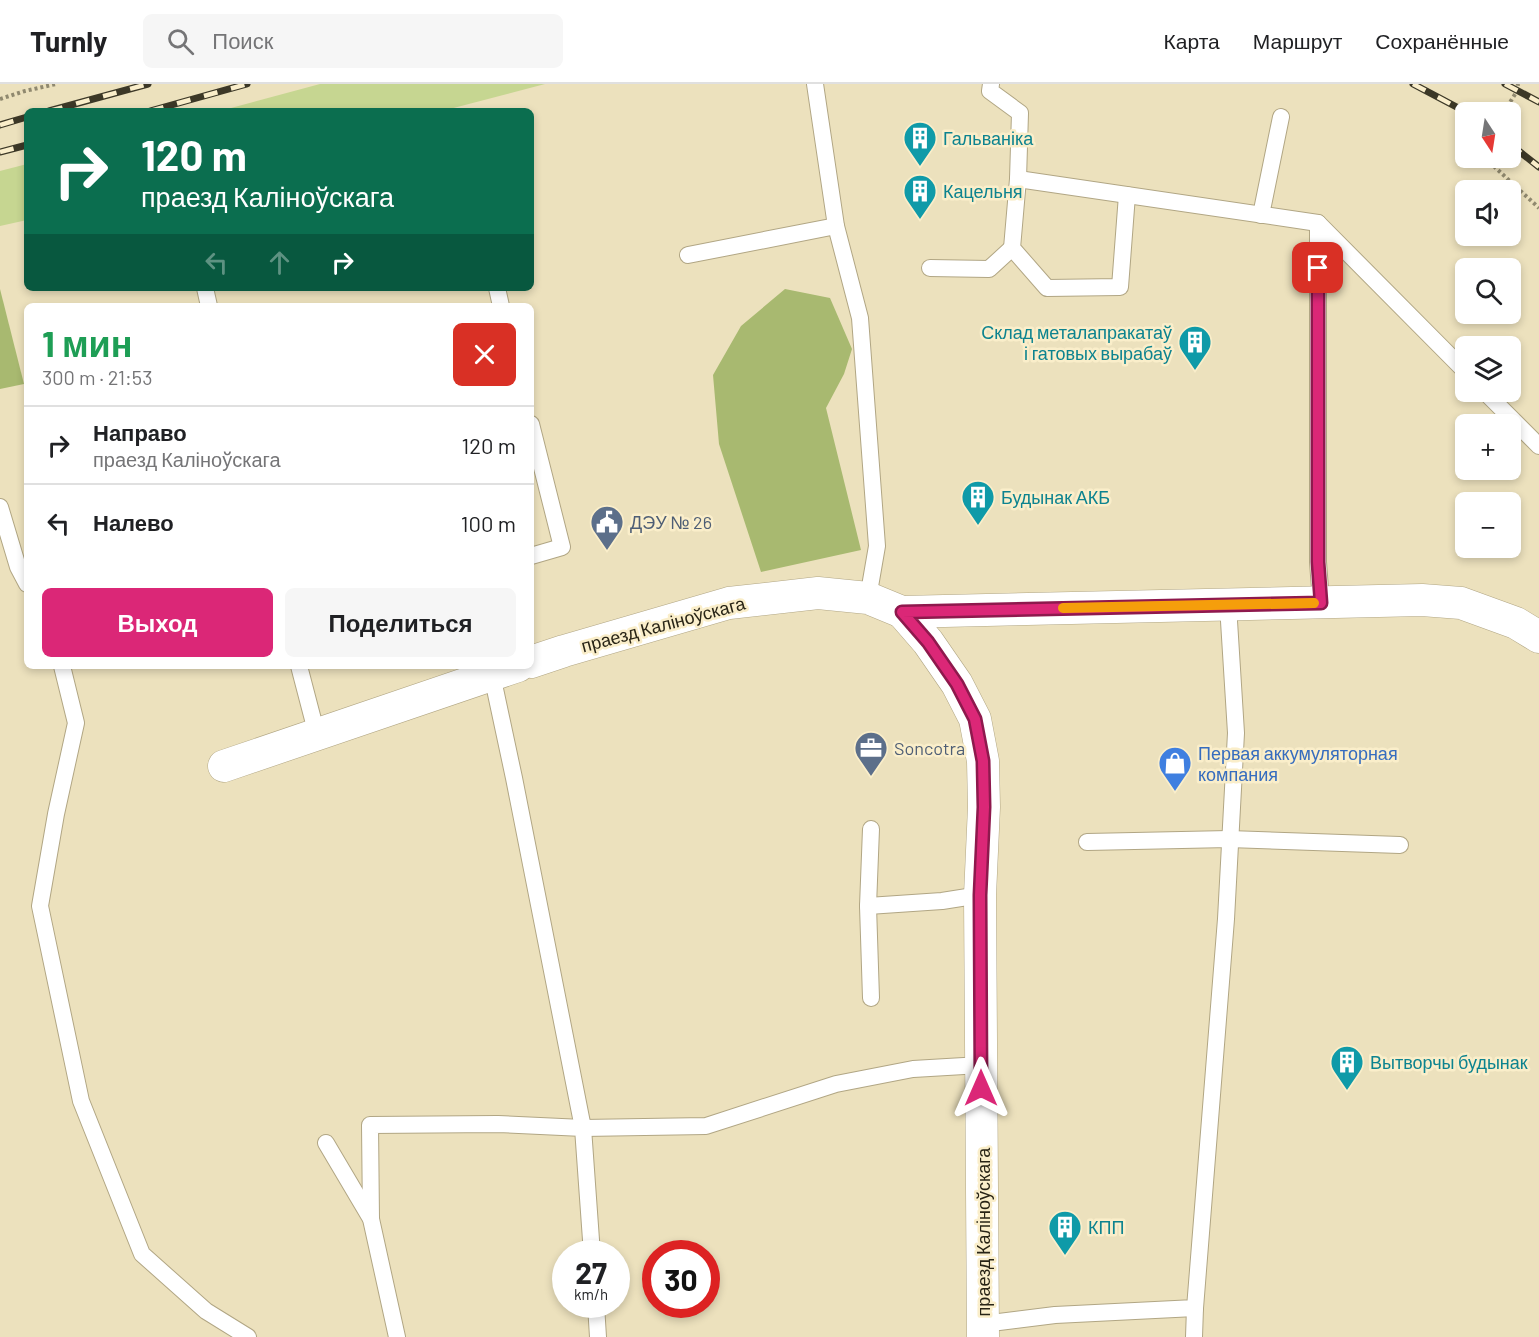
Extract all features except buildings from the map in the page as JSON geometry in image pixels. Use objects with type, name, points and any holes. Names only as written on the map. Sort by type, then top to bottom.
[{"type":"street","name":"праезд Каліноўскага","points":[[534,661],[729,603],[818,593],[868,598],[902,612],[1422,600],[1461,603],[1516,623],[1539,637]]},
{"type":"street","name":"праезд Каліноўскага","points":[[902,612],[928,642],[957,684],[975,719],[983,761],[984,807],[980,895],[983,1330]]},
{"type":"street","points":[[224,766],[505,670]]},
{"type":"lane","points":[[815,84],[836,226],[860,318],[877,546],[868,598]]},
{"type":"lane","points":[[930,268],[989,269],[1012,248],[1018,179],[1020,113],[990,91],[991,84]]},
{"type":"lane","points":[[1261,215],[1281,117]]},
{"type":"lane","points":[[1018,179],[1318,223],[1455,361]]},
{"type":"lane","points":[[1012,248],[1047,288],[1120,286],[1127,195]]},
{"type":"lane","points":[[1318,223],[1318,562],[1321,603]]},
{"type":"lane","points":[[688,255],[836,226]]},
{"type":"lane","points":[[1495,402],[1539,446]]},
{"type":"lane","points":[[534,435],[562,547],[534,555]]},
{"type":"lane","points":[[0,507],[18,567],[24,578]]},
{"type":"lane","points":[[1194,1337],[1226,919],[1236,733],[1228,605]]},
{"type":"lane","points":[[63,669],[76,723],[56,814],[40,906],[81,1101],[142,1254],[206,1311],[248,1337]]},
{"type":"lane","points":[[300,669],[317,735]]},
{"type":"lane","points":[[505,670],[514,778],[583,1128],[591,1240]]},
{"type":"lane","points":[[871,829],[868,906],[871,998]]},
{"type":"lane","points":[[1087,842],[1229,839],[1400,845]]},
{"type":"lane","points":[[868,906],[942,901],[980,895]]},
{"type":"lane","points":[[397,1337],[371,1219],[370,1125],[498,1124],[583,1128],[706,1126],[836,1084],[913,1069],[981,1065]]},
{"type":"lane","points":[[326,1143],[371,1219]]},
{"type":"lane","points":[[983,1330],[1055,1315],[1196,1308]]},
{"type":"lane","points":[[597,1318],[598,1337]]},
{"type":"path","points":[[0,99],[56,84]]},
{"type":"path","points":[[1510,102],[1517,91],[1518,84]]},
{"type":"path","points":[[1496,168],[1539,208]]},
{"type":"green space","points":[[320,84],[545,84],[453,108],[231,108]]},
{"type":"green space","points":[[24,165],[24,221],[0,226],[0,171]]},
{"type":"green space","points":[[0,289],[24,384],[0,389]]},
{"type":"green space","points":[[785,289],[830,298],[852,349],[844,374],[826,408],[861,550],[761,572],[719,444],[713,375],[741,326]]},
{"type":"railway","points":[[60,108],[148,84]]},
{"type":"railway","points":[[161,108],[247,84]]},
{"type":"railway","points":[[1413,84],[1455,106]]},
{"type":"railway","points":[[1505,84],[1539,102]]},
{"type":"railway","points":[[0,125],[24,118]]},
{"type":"railway","points":[[0,152],[24,146]]},
{"type":"railway","points":[[1521,153],[1539,167]]},
{"type":"slow traffic","points":[[1063,608],[1314,603]]},
{"type":"place","name":"Гальваніка","points":[[920,167]]},
{"type":"place","name":"Кацельня","points":[[920,220]]},
{"type":"place","name":"Склад металапракатаў і гатовых вырабаў","points":[[1195,371]]},
{"type":"place","name":"Будынак АКБ","points":[[978,526]]},
{"type":"place","name":"ДЭУ № 26","points":[[607,551]]},
{"type":"place","name":"Soncotra","points":[[871,777]]},
{"type":"place","name":"Первая аккумуляторная компания","points":[[1175,792]]},
{"type":"place","name":"Вытворчы будынак","points":[[1347,1091]]},
{"type":"place","name":"КПП","points":[[1065,1256]]},
{"type":"route","points":[[981,1088],[980,895],[984,807],[983,761],[975,719],[957,684],[928,642],[902,612],[1321,603],[1318,562],[1318,268]]}]
